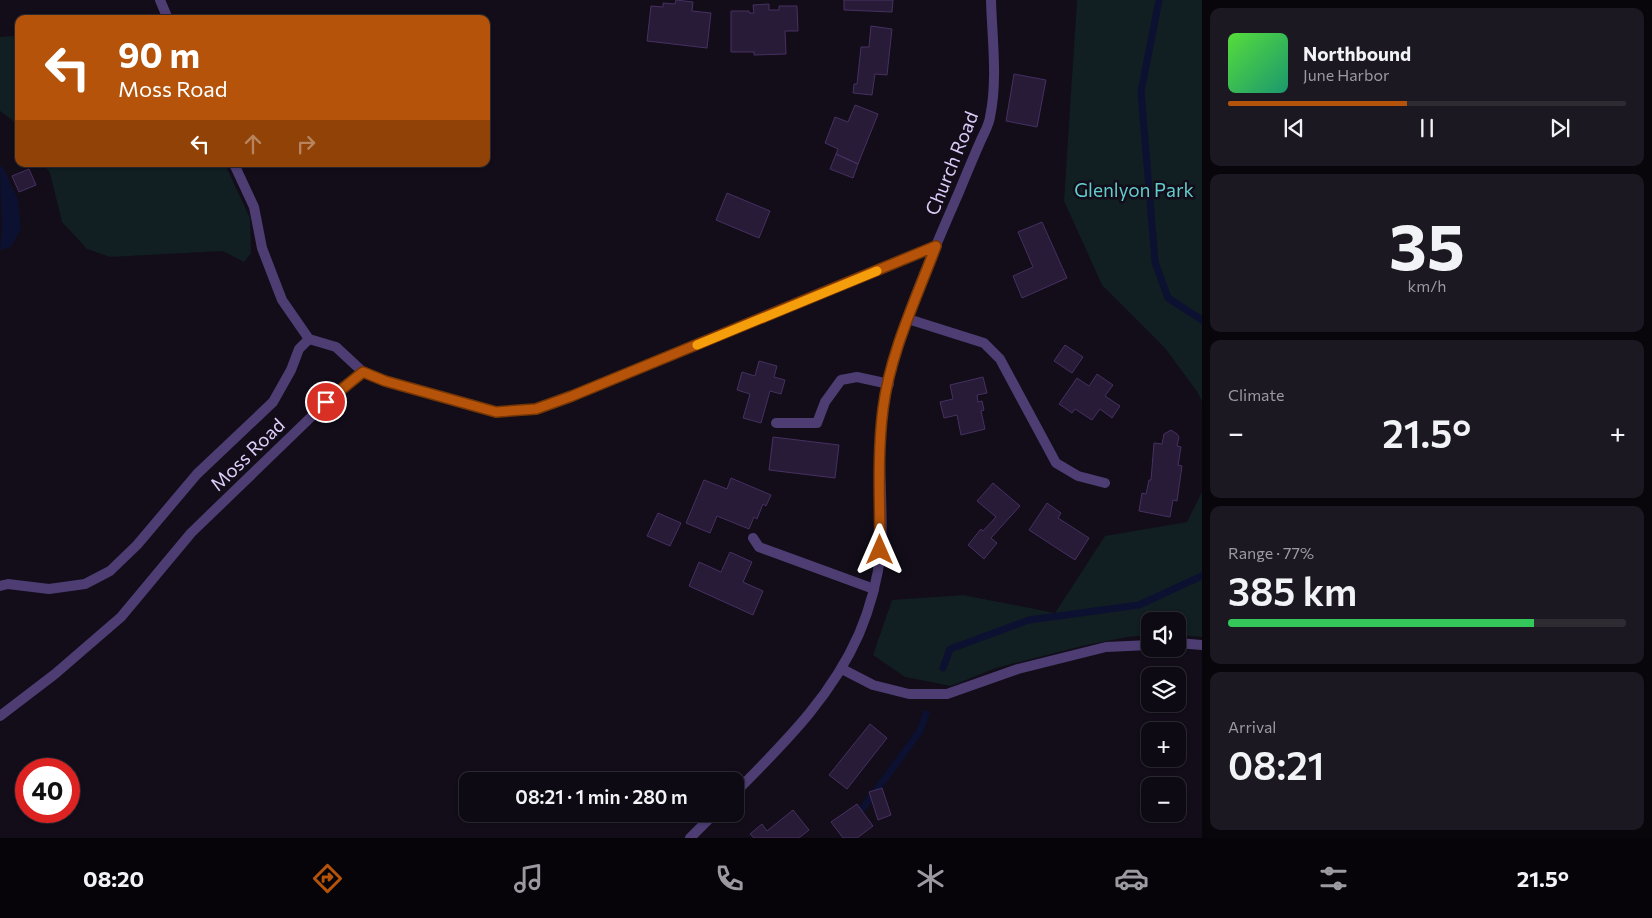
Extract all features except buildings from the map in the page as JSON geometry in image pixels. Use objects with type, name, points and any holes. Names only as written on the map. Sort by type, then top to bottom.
[{"type":"street","points":[[160,0],[166,15]]},
{"type":"street","name":"Church Road","points":[[744,783],[798,730],[820,702],[842,669],[859,633],[874,589],[880,550],[879,455],[883,408],[908,319],[936,246],[990,118],[993,84],[991,0]]},
{"type":"street","points":[[235,167],[254,207],[262,248],[282,300],[309,339],[336,347],[363,372],[385,381],[496,412],[536,409],[572,396],[936,246]]},
{"type":"street","points":[[908,319],[984,343],[1000,359],[1056,463],[1078,476],[1105,483]]},
{"type":"street","points":[[0,586],[8,584],[48,589],[58,588],[85,584],[110,571],[137,545],[197,474],[273,402],[291,370],[299,348],[309,339]]},
{"type":"street","name":"Moss Road","points":[[0,716],[55,674],[121,617],[191,533],[339,390],[363,372]]},
{"type":"street","points":[[776,423],[817,423],[825,402],[841,380],[857,377],[889,384]]},
{"type":"street","points":[[753,538],[759,547],[874,589]]},
{"type":"street","points":[[1186,644],[1202,645]]},
{"type":"street","points":[[842,669],[874,685],[909,694],[947,694],[1018,669],[1097,650],[1141,646]]},
{"type":"street","points":[[690,838],[706,822]]},
{"type":"green space","name":"Glenlyon Park","points":[[1077,0],[1202,0],[1202,402],[1198,393],[1165,348],[1102,285],[1064,201]]},
{"type":"green space","points":[[15,35],[15,124],[0,111],[0,37]]},
{"type":"green space","points":[[45,167],[226,167],[250,218],[251,253],[244,262],[223,251],[110,257],[87,249],[62,222],[50,173]]},
{"type":"green space","points":[[1202,492],[1202,637],[1186,636],[1186,612],[1141,612],[1141,636],[1082,646],[996,668],[951,686],[905,677],[873,655],[892,600],[963,595],[1055,613],[1105,536],[1187,522]]},
{"type":"water","points":[[0,166],[3,167],[18,200],[21,229],[11,247],[0,250],[2,230]]},
{"type":"waterway","points":[[1159,0],[1141,92],[1155,262],[1168,298],[1202,320]]},
{"type":"waterway","points":[[943,668],[950,649],[1029,620],[1139,605],[1202,576]]},
{"type":"waterway","points":[[857,816],[920,731],[926,714]]},
{"type":"slow traffic","points":[[697,345],[877,271]]},
{"type":"route","points":[[326,402],[363,372],[385,381],[496,412],[536,409],[572,396],[936,246],[892,367],[883,408],[879,455],[880,550]]}]
